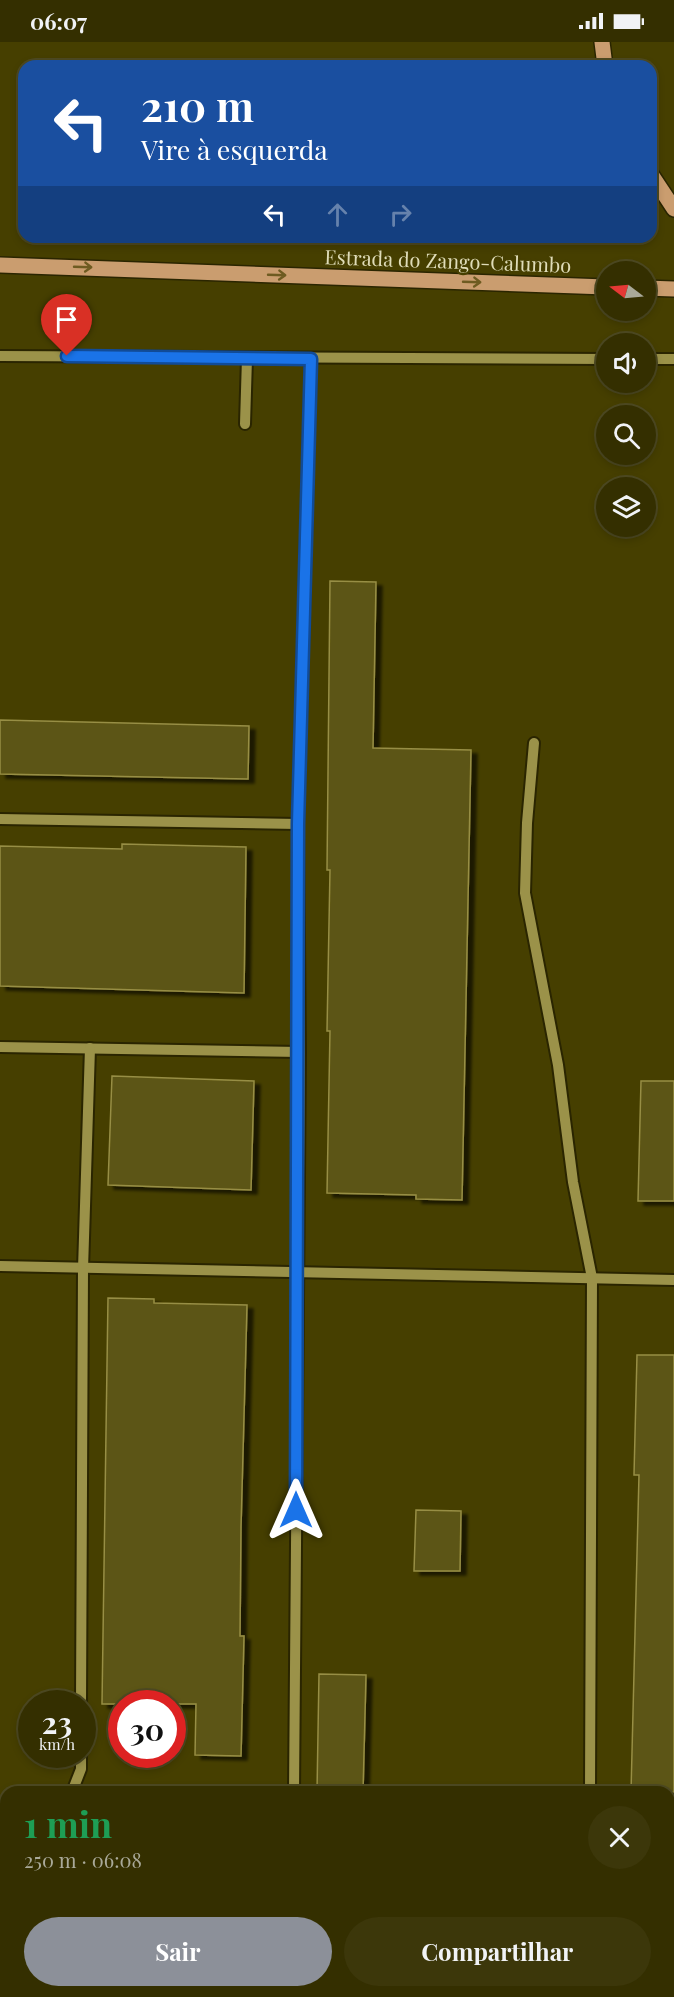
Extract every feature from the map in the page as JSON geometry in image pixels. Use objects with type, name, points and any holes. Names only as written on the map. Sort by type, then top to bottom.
[{"type":"main road","points":[[602,42],[604,60]]},
{"type":"main road","points":[[657,183],[674,209]]},
{"type":"main road","name":"Estrada do Zango-Calumbo","points":[[0,265],[596,287]]},
{"type":"main road","points":[[656,288],[674,289]]},
{"type":"street","points":[[0,356],[596,359]]},
{"type":"street","points":[[245,424],[247,358]]},
{"type":"street","points":[[294,1786],[300,1052],[298,824],[311,359]]},
{"type":"street","points":[[656,359],[674,359]]},
{"type":"street","points":[[534,743],[527,823],[525,893],[558,1065],[573,1182],[592,1278],[590,1786]]},
{"type":"street","points":[[0,819],[298,824]]},
{"type":"street","points":[[0,1047],[300,1052]]},
{"type":"street","points":[[81,1690],[83,1269],[90,1048]]},
{"type":"street","points":[[0,1266],[298,1274],[674,1280]]},
{"type":"street","points":[[74,1786],[81,1768]]},
{"type":"building","points":[[330,581],[376,582],[373,748],[471,750],[462,1200],[416,1199],[416,1195],[327,1193],[330,1031],[327,1031],[330,870],[327,870]]},
{"type":"building","points":[[0,720],[249,726],[248,779],[0,774]]},
{"type":"building","points":[[122,844],[246,847],[244,993],[0,986],[0,846],[122,849]]},
{"type":"building","points":[[112,1076],[254,1081],[251,1190],[108,1185]]},
{"type":"building","points":[[641,1081],[674,1081],[674,1201],[638,1201]]},
{"type":"building","points":[[108,1298],[154,1299],[154,1303],[247,1305],[241,1527],[240,1636],[244,1636],[241,1756],[195,1755],[196,1704],[186,1704],[186,1690],[108,1690],[108,1704],[102,1704]]},
{"type":"building","points":[[637,1355],[674,1355],[674,1786],[631,1786],[639,1475],[634,1475]]},
{"type":"building","points":[[416,1510],[461,1511],[460,1571],[414,1571]]},
{"type":"building","points":[[319,1674],[366,1675],[363,1786],[317,1786]]},
{"type":"route","points":[[67,356],[311,359],[298,824],[300,1052],[296,1510]]}]
